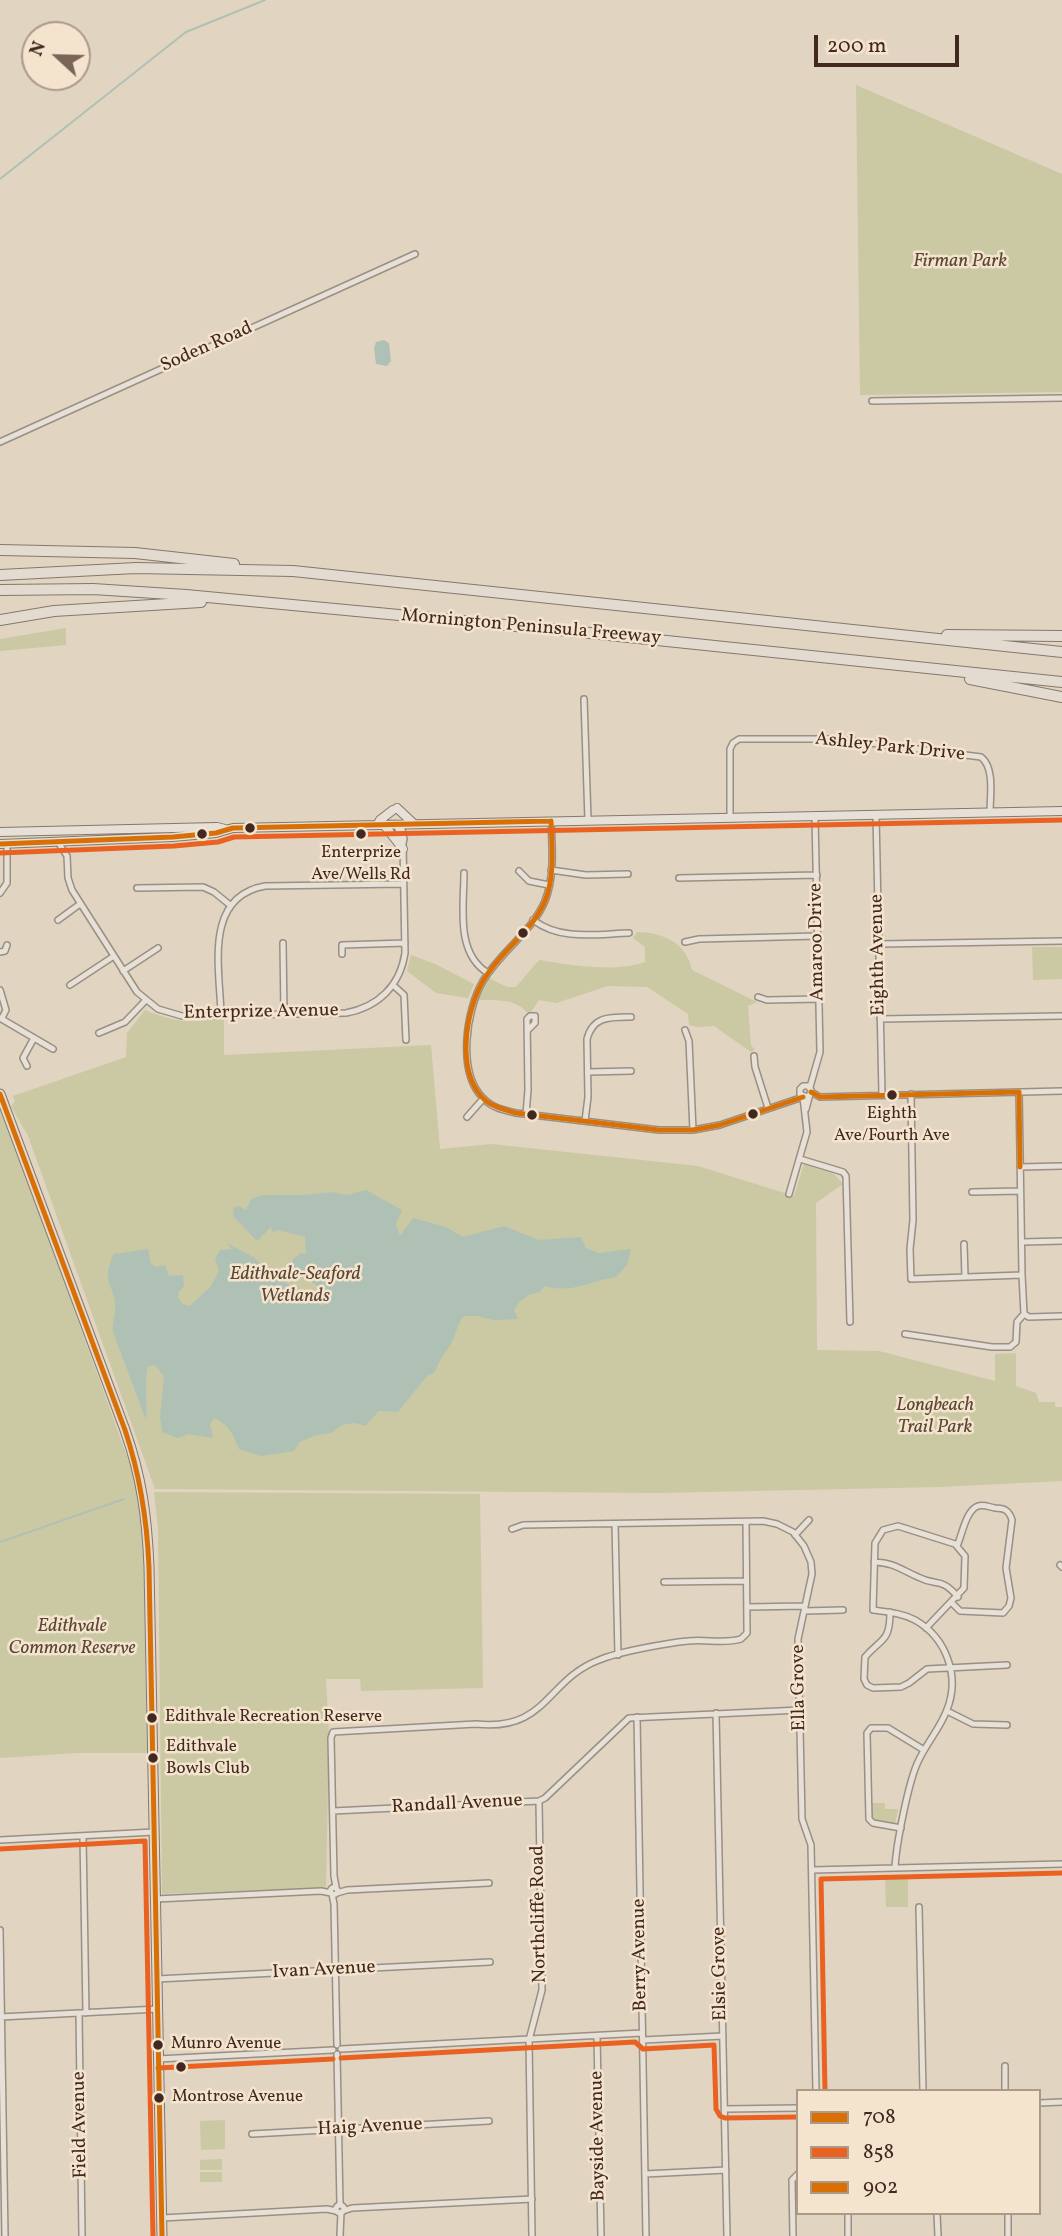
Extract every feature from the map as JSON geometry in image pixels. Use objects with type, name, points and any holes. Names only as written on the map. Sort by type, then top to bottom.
[{"type":"highway","points":[[0,550],[135,553],[293,571]]},
{"type":"highway","name":"Mornington Peninsula Freeway","points":[[0,575],[149,568],[293,571],[1062,652]]},
{"type":"highway","name":"Mornington Peninsula Freeway","points":[[0,590],[93,589],[289,605],[1062,682]]},
{"type":"highway","points":[[0,620],[54,611],[147,603],[220,601],[289,605]]},
{"type":"highway","points":[[901,635],[1062,636]]},
{"type":"highway","points":[[904,666],[1062,697]]},
{"type":"highway","points":[[0,1094],[122,1422],[140,1478],[146,1507],[162,2236]]},
{"type":"main road","points":[[403,846],[381,825],[380,820],[395,809],[414,824]]},
{"type":"main road","points":[[0,832],[1062,811]]},
{"type":"main road","points":[[3,844],[173,836],[216,833],[225,829]]},
{"type":"street","name":"Soden Road","points":[[0,442],[415,254]]},
{"type":"street","points":[[872,401],[1062,398]]},
{"type":"street","points":[[584,699],[588,820]]},
{"type":"street","name":"Ashley Park Drive","points":[[730,817],[729,757],[733,743],[740,739],[838,739],[981,757],[990,770],[990,812]]},
{"type":"street","name":"Eighth Avenue","points":[[876,815],[882,1095]]},
{"type":"street","name":"Amaroo Drive","points":[[805,1092],[820,1052],[815,816]]},
{"type":"street","points":[[551,821],[550,885],[544,902],[533,920],[488,973],[473,1004],[468,1034],[468,1069],[473,1084],[483,1099],[504,1110],[526,1114],[659,1130],[694,1130],[720,1125],[783,1103],[805,1092],[820,1097],[1062,1091]]},
{"type":"street","points":[[398,824],[404,835],[405,943],[402,968],[393,985],[404,995],[406,1040]]},
{"type":"street","points":[[66,856],[76,841]]},
{"type":"street","name":"Enterprize Avenue","points":[[58,842],[66,856],[68,878],[80,904],[123,971],[145,1000],[168,1013],[182,1016],[357,1011],[377,1001],[393,985]]},
{"type":"street","points":[[0,892],[7,883],[3,844]]},
{"type":"street","points":[[551,870],[586,875],[628,874]]},
{"type":"street","points":[[519,871],[529,881],[550,885]]},
{"type":"street","points":[[464,873],[465,940],[476,963],[488,973]]},
{"type":"street","points":[[679,878],[817,875]]},
{"type":"street","points":[[220,1015],[220,928],[230,905],[246,892],[265,886],[403,884]]},
{"type":"street","points":[[137,888],[203,887],[230,905]]},
{"type":"street","points":[[58,920],[80,904]]},
{"type":"street","points":[[533,920],[562,934],[629,933]]},
{"type":"street","points":[[685,942],[699,939],[818,936]]},
{"type":"street","points":[[879,944],[1062,941]]},
{"type":"street","points":[[283,943],[284,1014]]},
{"type":"street","points":[[342,954],[342,945],[405,943]]},
{"type":"street","points":[[0,952],[5,951],[7,945]]},
{"type":"street","points":[[123,971],[158,948]]},
{"type":"street","points":[[70,985],[114,956]]},
{"type":"street","points":[[0,990],[6,1010],[1,1018],[53,1049]]},
{"type":"street","points":[[758,997],[768,1000],[819,999]]},
{"type":"street","points":[[99,1033],[125,1023],[145,1000]]},
{"type":"street","points":[[880,1019],[1062,1016]]},
{"type":"street","points":[[585,1121],[587,1040],[593,1025],[604,1018],[631,1017]]},
{"type":"street","points":[[526,1114],[528,1030]]},
{"type":"street","points":[[685,1030],[689,1041],[694,1130]]},
{"type":"street","points":[[27,1066],[23,1058],[34,1038]]},
{"type":"street","points":[[754,1056],[768,1108]]},
{"type":"street","points":[[588,1072],[631,1071]]},
{"type":"street","points":[[783,1103],[794,1101],[805,1092]]},
{"type":"street","points":[[805,1092],[803,1106],[806,1116]]},
{"type":"street","points":[[789,1194],[808,1128],[805,1092]]},
{"type":"street","points":[[905,1334],[992,1347],[1010,1347],[1016,1342],[1017,1322],[1024,1314],[1019,1092]]},
{"type":"street","points":[[911,1094],[914,1220],[910,1249],[911,1279],[1022,1275]]},
{"type":"street","points":[[467,1117],[483,1099]]},
{"type":"street","points":[[794,1101],[803,1106]]},
{"type":"street","points":[[800,1159],[844,1172],[846,1176],[850,1322]]},
{"type":"street","points":[[1020,1167],[1062,1167]]},
{"type":"street","points":[[971,1192],[1020,1191]]},
{"type":"street","points":[[1021,1242],[1062,1241]]},
{"type":"street","points":[[964,1244],[965,1277]]},
{"type":"street","points":[[1024,1314],[1029,1317],[1062,1316]]},
{"type":"street","points":[[952,1603],[960,1611],[1003,1613],[1009,1606],[1011,1598],[1006,1568],[1012,1520],[1010,1513],[1003,1508],[985,1506],[972,1510],[957,1546]]},
{"type":"street","points":[[512,1529],[523,1525],[746,1522],[778,1524],[795,1535],[809,1520]]},
{"type":"street","points":[[340,2236],[333,1733],[515,1723],[531,1714],[580,1670],[598,1660],[687,1641],[738,1640],[747,1633],[746,1522]]},
{"type":"street","points":[[615,1524],[618,1655]]},
{"type":"street","points":[[897,1868],[901,1828],[916,1766],[947,1710],[953,1679],[940,1642],[926,1628],[912,1618],[873,1610],[877,1536],[883,1530],[894,1526],[902,1527],[957,1546],[965,1556],[964,1588],[926,1628]]},
{"type":"street","name":"Ella Grove","points":[[795,1535],[804,1546],[811,1562],[812,1574],[798,1639],[802,1819],[811,1844],[816,2089]]},
{"type":"street","points":[[874,1562],[896,1564],[923,1580],[939,1581],[958,1597]]},
{"type":"street","points":[[664,1582],[746,1581]]},
{"type":"street","points":[[747,1607],[843,1610]]},
{"type":"street","points":[[890,1612],[890,1624],[885,1639],[865,1657],[864,1679],[867,1685],[873,1688],[901,1687],[927,1669],[1007,1665]]},
{"type":"street","points":[[637,1717],[800,1710]]},
{"type":"street","points":[[947,1710],[973,1724],[1007,1725]]},
{"type":"street","name":"Elsie Grove","points":[[716,1713],[727,2236]]},
{"type":"street","name":"Randall Avenue","points":[[333,1811],[539,1801],[626,1720],[637,1717]]},
{"type":"street","name":"Berry Avenue","points":[[637,1717],[646,2236]]},
{"type":"street","points":[[901,1828],[873,1823],[869,1819],[867,1733],[871,1728],[888,1728],[924,1749]]},
{"type":"street","name":"Northcliffe Road","points":[[532,2236],[529,2040],[542,1990],[539,1801]]},
{"type":"street","points":[[0,1840],[154,1832]]},
{"type":"street","name":"Field Avenue","points":[[82,2236],[83,1836]]},
{"type":"street","points":[[812,1870],[1062,1864]]},
{"type":"street","points":[[156,1899],[489,1883]]},
{"type":"street","points":[[919,1907],[923,2089]]},
{"type":"street","points":[[0,1930],[5,2236]]},
{"type":"street","name":"Ivan Avenue","points":[[157,1979],[490,1962]]},
{"type":"street","points":[[1,2017],[158,2010]]},
{"type":"street","points":[[159,2059],[597,2036],[723,2036]]},
{"type":"street","name":"Bayside Avenue","points":[[597,2036],[601,2236]]},
{"type":"street","points":[[1005,2066],[1005,2089]]},
{"type":"street","points":[[1041,2103],[1062,2102]]},
{"type":"street","points":[[724,2109],[796,2108]]},
{"type":"street","name":"Haig Avenue","points":[[252,2134],[489,2121]]},
{"type":"street","points":[[645,2174],[726,2170]]},
{"type":"street","points":[[793,2236],[792,2180],[796,2176]]},
{"type":"street","points":[[162,2217],[532,2199]]},
{"type":"street","points":[[848,2215],[848,2236]]},
{"type":"street","points":[[937,2215],[937,2236]]},
{"type":"street","points":[[1008,2215],[1008,2236]]},
{"type":"green space","name":"Firman Park","points":[[856,85],[1062,174],[1062,392],[860,395]]},
{"type":"green space","points":[[66,628],[66,645],[0,651],[0,639]]},
{"type":"green space","points":[[637,932],[655,934],[672,941],[685,953],[692,970],[757,1002],[748,1006],[751,1046],[755,1049],[751,1052],[714,1026],[689,1025],[688,1014],[647,987],[608,986],[556,1003],[539,1000],[528,1013],[511,1002],[478,1000],[489,978],[507,987],[516,987],[539,960],[606,968],[645,962],[645,947],[633,938]]},
{"type":"green space","points":[[1032,947],[1062,947],[1062,979],[1033,980]]},
{"type":"green space","points":[[411,955],[474,984],[468,998],[436,993],[407,971]]},
{"type":"green space","name":"Edithvale-Seaford Wetlands","points":[[145,1010],[184,1021],[224,1018],[224,1055],[431,1045],[440,1149],[491,1144],[698,1166],[794,1196],[804,1164],[834,1174],[843,1184],[816,1203],[817,1350],[879,1351],[995,1381],[995,1354],[1016,1353],[1016,1386],[1036,1393],[1039,1402],[1055,1402],[1055,1407],[1062,1407],[1062,1481],[940,1487],[659,1493],[155,1489],[28,1136],[11,1106],[15,1101],[13,1096],[126,1057],[127,1033]]},
{"type":"green space","name":"Edithvale Common Reserve","points":[[2,1110],[133,1473],[143,1524],[147,1753],[77,1753],[0,1758]]},
{"type":"green space","points":[[154,1492],[480,1494],[483,1688],[361,1691],[360,1679],[326,1679],[329,1734],[326,1888],[162,1894],[158,1528]]},
{"type":"green space","points":[[871,1803],[885,1803],[885,1809],[898,1809],[895,1825],[875,1821],[871,1814]]},
{"type":"green space","points":[[885,1877],[908,1877],[908,1907],[886,1907]]},
{"type":"green space","points":[[225,2120],[225,2149],[201,2150],[200,2121]]},
{"type":"green space","points":[[222,2159],[222,2170],[200,2170],[200,2160]]},
{"type":"green space","points":[[200,2172],[222,2172],[222,2182],[200,2182]]},
{"type":"shaded area","points":[[384,340],[389,343],[391,361],[387,366],[376,364],[374,348],[376,342]]},
{"type":"shaded area","points":[[366,1190],[402,1210],[396,1224],[400,1236],[413,1218],[446,1227],[463,1237],[504,1226],[539,1240],[581,1237],[586,1248],[599,1253],[631,1249],[627,1265],[616,1277],[581,1286],[564,1289],[545,1286],[540,1292],[519,1303],[514,1310],[518,1319],[494,1320],[464,1316],[435,1372],[427,1376],[398,1412],[379,1411],[365,1426],[355,1423],[342,1425],[331,1433],[316,1435],[300,1442],[294,1451],[261,1456],[239,1449],[227,1427],[214,1418],[210,1425],[213,1438],[188,1434],[178,1438],[162,1432],[160,1416],[164,1376],[155,1365],[148,1367],[147,1372],[146,1420],[113,1332],[115,1302],[108,1272],[114,1254],[148,1249],[151,1264],[157,1267],[165,1265],[169,1276],[183,1275],[184,1286],[178,1298],[183,1304],[190,1306],[210,1287],[219,1271],[215,1259],[220,1250],[232,1249],[227,1243],[255,1258],[264,1269],[322,1306],[326,1300],[321,1289],[292,1269],[293,1259],[301,1253],[306,1254],[305,1237],[279,1230],[272,1232],[271,1227],[257,1241],[233,1216],[234,1207],[239,1206],[246,1210],[251,1199],[262,1195],[332,1192],[347,1195]]},
{"type":"waterway","points":[[0,179],[186,32],[265,0]]},
{"type":"waterway","points":[[0,1542],[124,1499]]},
{"type":"transit line","name":"858","points":[[0,853],[174,846],[218,842],[234,837],[1062,820]]},
{"type":"transit line","name":"708","points":[[551,821],[552,872],[545,901],[532,922],[483,981],[468,1025],[466,1042],[470,1075],[476,1089],[486,1101],[516,1113],[659,1130],[693,1130],[720,1125],[803,1097]]},
{"type":"transit line","name":"708","points":[[0,844],[173,837],[216,833],[233,828],[551,821]]},
{"type":"transit line","name":"708","points":[[811,1092],[820,1097],[1019,1092]]},
{"type":"transit line","name":"708","points":[[1019,1092],[1020,1167]]},
{"type":"transit line","name":"902","points":[[0,1094],[125,1430],[139,1481],[147,1532],[162,2236]]},
{"type":"transit line","name":"858","points":[[0,1849],[145,1841],[153,2236]]},
{"type":"transit line","name":"858","points":[[825,2089],[821,1879],[1062,1873]]},
{"type":"transit line","name":"858","points":[[341,2058],[635,2042],[643,2049],[714,2045],[716,2109],[720,2116],[796,2117]]},
{"type":"transit line","name":"858","points":[[158,2068],[333,2059]]},
{"type":"place","name":"Enterprize Ave/Wells Rd","points":[[361,834]]},
{"type":"place","name":"Eighth Ave/Fourth Ave","points":[[892,1095]]},
{"type":"place","name":"Edithvale Recreation Reserve","points":[[152,1718]]},
{"type":"place","name":"Edithvale Bowls Club","points":[[153,1758]]},
{"type":"place","name":"Munro Avenue","points":[[158,2045]]},
{"type":"place","name":"Montrose Avenue","points":[[159,2098]]},
{"type":"park label","name":"Longbeach Trail Park","points":[[935,1418]]}]
